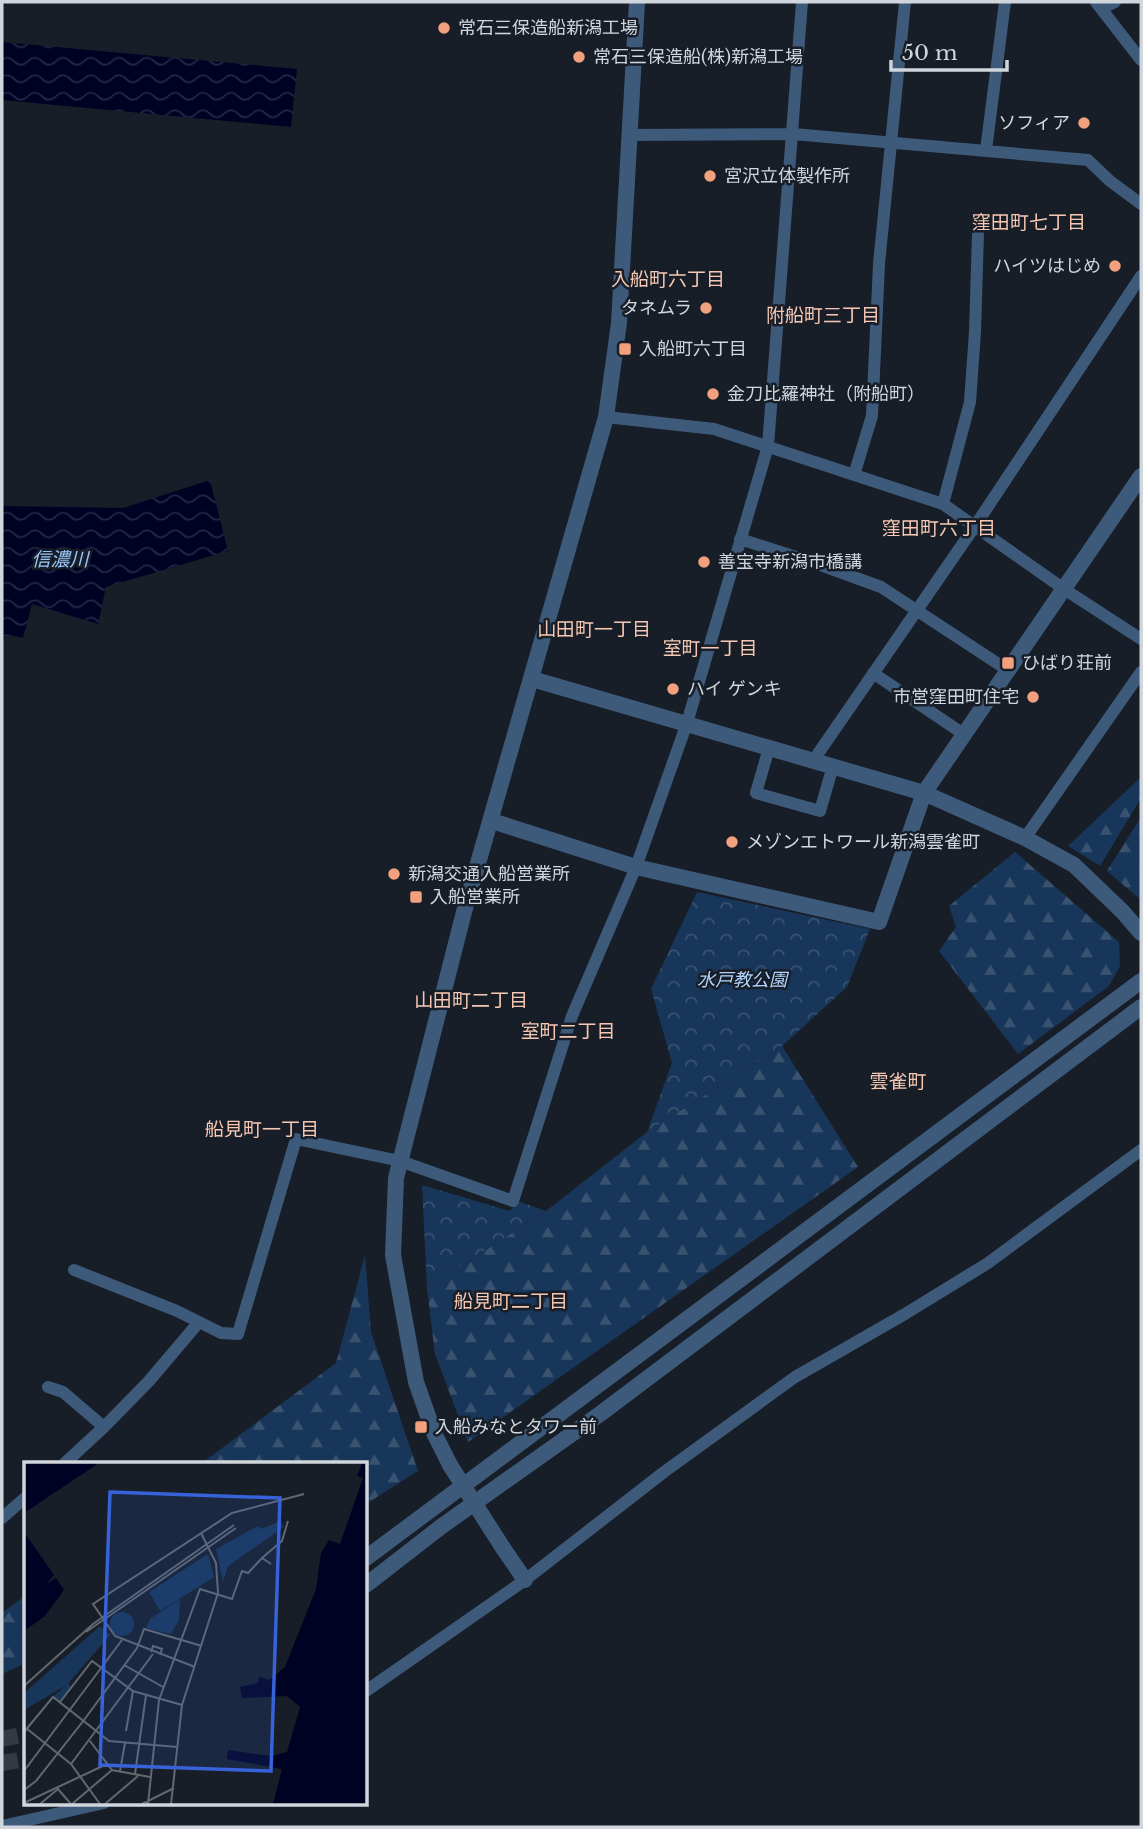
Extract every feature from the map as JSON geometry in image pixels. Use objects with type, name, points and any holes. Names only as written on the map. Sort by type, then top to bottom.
[{"type":"street","points":[[525,1580],[450,1465],[434,1433],[416,1382],[393,1255],[396,1178],[464,912],[606,417],[619,323],[637,2]]},
{"type":"street","points":[[74,1270],[177,1311],[221,1333],[238,1334],[296,1139],[400,1161],[513,1200],[572,1016],[636,867],[687,723],[768,446],[802,2]]},
{"type":"street","points":[[854,475],[872,416],[880,264],[905,2]]},
{"type":"street","points":[[986,150],[1005,2]]},
{"type":"street","points":[[1115,2],[1099,5],[1141,60]]},
{"type":"street","points":[[630,135],[793,134],[1088,160],[1110,181],[1141,204]]},
{"type":"street","points":[[943,504],[970,402],[978,234]]},
{"type":"street","points":[[813,761],[975,526],[1141,276]]},
{"type":"street","points":[[606,417],[714,429],[943,504],[1141,639]]},
{"type":"street","points":[[492,821],[636,867],[879,922],[924,793],[1141,476]]},
{"type":"street","points":[[740,539],[872,583],[1009,671]]},
{"type":"street","points":[[1026,838],[1141,672]]},
{"type":"street","points":[[873,673],[965,735]]},
{"type":"street","points":[[532,679],[924,793],[1026,838],[1074,865],[1141,933]]},
{"type":"street","points":[[769,748],[756,793],[820,811],[833,766]]},
{"type":"street","points":[[368,1557],[1141,981]]},
{"type":"street","points":[[368,1583],[1141,1007]]},
{"type":"street","points":[[368,1690],[525,1580],[664,1472],[795,1377],[988,1263],[1141,1150]]},
{"type":"street","points":[[66,1462],[149,1381],[199,1322]]},
{"type":"street","points":[[48,1387],[63,1392],[104,1426]]},
{"type":"street","points":[[2,1518],[24,1499]]},
{"type":"street","points":[[2,1826],[100,1804]]},
{"type":"green space","points":[[1141,777],[1141,798],[1100,866],[1068,846]]},
{"type":"green space","points":[[1141,817],[1141,900],[1107,871]]},
{"type":"green space","points":[[1015,852],[1119,942],[1120,966],[1109,986],[1018,1054],[939,951],[956,927],[949,906]]},
{"type":"green space","name":"水戸教公園","points":[[697,892],[870,929],[847,987],[782,1046],[647,1132],[672,1063],[651,989]]},
{"type":"green space","points":[[782,1046],[858,1167],[468,1442],[435,1354],[427,1288],[546,1211],[647,1132]]},
{"type":"green space","points":[[422,1185],[510,1211],[518,1201],[546,1211],[427,1288]]},
{"type":"green space","points":[[365,1255],[371,1332],[418,1471],[368,1503],[368,1462],[203,1462],[336,1363]]},
{"type":"green space","points":[[24,1596],[24,1664],[2,1674],[2,1613]]},
{"type":"water","points":[[2,42],[297,69],[291,127],[2,100]]},
{"type":"water","name":"信濃川","points":[[210,480],[228,551],[106,587],[98,624],[32,604],[23,638],[9,635],[2,640],[2,506],[123,508]]},
{"type":"tunnel","points":[[2,1739],[24,1734]]},
{"type":"tunnel","points":[[2,1763],[24,1759]]},
{"type":"place","name":"常石三保造船新潟工場","points":[[444,28]]},
{"type":"place","name":"常石三保造船(株)新潟工場","points":[[579,57]]},
{"type":"place","name":"ソフィア","points":[[1084,123]]},
{"type":"place","name":"宮沢立体製作所","points":[[710,176]]},
{"type":"place","name":"ハイツはじめ","points":[[1115,266]]},
{"type":"place","name":"タネムラ","points":[[706,308]]},
{"type":"place","name":"入船町六丁目","points":[[625,349]]},
{"type":"place","name":"金刀比羅神社（附船町）","points":[[713,394]]},
{"type":"place","name":"善宝寺新潟市橋講","points":[[704,562]]},
{"type":"place","name":"ひばり荘前","points":[[1008,663]]},
{"type":"place","name":"ハイ ゲンキ","points":[[673,689]]},
{"type":"place","name":"市営窪田町住宅","points":[[1033,697]]},
{"type":"place","name":"メゾンエトワール新潟雲雀町","points":[[732,842]]},
{"type":"place","name":"新潟交通入船営業所","points":[[394,874]]},
{"type":"place","name":"入船営業所","points":[[416,897]]},
{"type":"place","name":"入船みなとタワー前","points":[[421,1427]]},
{"type":"district","name":"窪田町七丁目","points":[[1029,222]]},
{"type":"district","name":"入船町六丁目","points":[[668,279]]},
{"type":"district","name":"附船町三丁目","points":[[823,315]]},
{"type":"district","name":"窪田町六丁目","points":[[939,528]]},
{"type":"district","name":"山田町一丁目","points":[[594,629]]},
{"type":"district","name":"室町一丁目","points":[[710,648]]},
{"type":"district","name":"山田町二丁目","points":[[471,1000]]},
{"type":"district","name":"室町二丁目","points":[[568,1031]]},
{"type":"district","name":"雲雀町","points":[[898,1081]]},
{"type":"district","name":"船見町一丁目","points":[[262,1129]]},
{"type":"district","name":"船見町二丁目","points":[[511,1301]]}]
